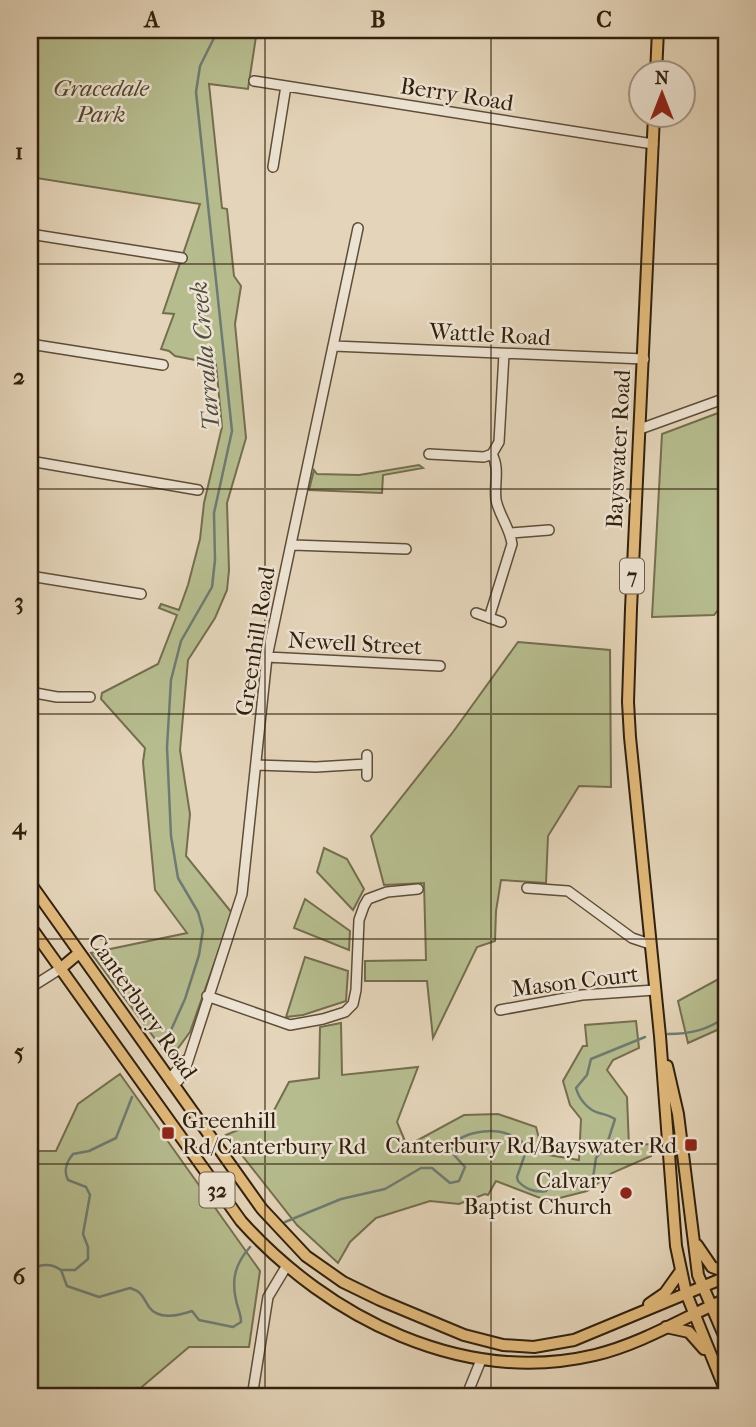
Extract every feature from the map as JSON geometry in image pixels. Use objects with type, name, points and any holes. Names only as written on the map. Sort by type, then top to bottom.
[{"type":"main road","points":[[657,60],[658,30]]},
{"type":"main road","name":"Bayswater Road","points":[[654,130],[628,702],[660,1036],[674,1231],[680,1272],[726,1392]]},
{"type":"main road","name":"Canterbury Road","points":[[30,883],[262,1209],[306,1256],[343,1282],[380,1300],[488,1342],[519,1347],[561,1344],[726,1275]]},
{"type":"main road","name":"Canterbury Road","points":[[30,926],[234,1213],[286,1267],[324,1296],[374,1323],[445,1352],[481,1360],[525,1364],[576,1359],[617,1348],[726,1299]]},
{"type":"main road","points":[[60,969],[79,953]]},
{"type":"main road","name":"Bayswater Road","points":[[660,1036],[678,1110],[698,1275],[726,1338]]},
{"type":"main road","points":[[151,1097],[171,1082]]},
{"type":"main road","points":[[665,1109],[678,1110]]},
{"type":"main road","points":[[691,1230],[708,1263],[726,1275]]},
{"type":"main road","points":[[623,1320],[665,1293],[680,1272]]},
{"type":"main road","points":[[726,1322],[726,1338]]},
{"type":"main road","points":[[666,1327],[683,1329],[693,1335],[701,1343],[719,1376]]},
{"type":"main road","points":[[481,1360],[488,1342]]},
{"type":"street","name":"Berry Road","points":[[254,81],[653,144]]},
{"type":"street","points":[[273,167],[286,86]]},
{"type":"street","name":"Greenhill Road","points":[[171,1082],[181,1077],[242,894],[267,657],[288,557],[293,545],[296,518],[358,228]]},
{"type":"street","points":[[30,234],[182,258]]},
{"type":"street","points":[[30,344],[163,365]]},
{"type":"street","name":"Wattle Road","points":[[334,346],[644,359]]},
{"type":"street","points":[[429,454],[484,457],[492,454],[499,443],[503,354]]},
{"type":"street","points":[[640,429],[726,398]]},
{"type":"street","points":[[489,618],[512,544],[511,533],[496,499],[497,467],[492,454]]},
{"type":"street","points":[[30,461],[198,490]]},
{"type":"street","points":[[511,533],[549,530]]},
{"type":"street","points":[[293,545],[407,549]]},
{"type":"street","points":[[30,576],[141,594]]},
{"type":"street","points":[[476,613],[501,622]]},
{"type":"street","name":"Newell Street","points":[[267,657],[440,666]]},
{"type":"street","points":[[30,692],[57,697],[90,697]]},
{"type":"street","points":[[256,765],[316,767],[366,760],[367,776]]},
{"type":"street","points":[[527,888],[568,891],[632,938],[650,944]]},
{"type":"street","points":[[207,996],[290,1025],[345,1012],[353,1003],[356,990],[359,920],[364,906],[368,900],[387,892],[418,889]]},
{"type":"street","points":[[30,988],[60,969]]},
{"type":"street","name":"Mason Court","points":[[500,1010],[582,995],[655,990]]},
{"type":"street","points":[[252,1397],[268,1297],[286,1267]]},
{"type":"street","points":[[466,1397],[481,1360]]},
{"type":"green space","name":"Gracedale Park","points":[[30,30],[257,30],[248,89],[209,84],[222,208],[227,209],[234,276],[241,286],[235,324],[246,438],[227,503],[227,590],[215,618],[188,660],[180,750],[190,814],[186,856],[232,913],[190,1032],[170,1059],[91,953],[187,933],[155,890],[143,762],[145,748],[101,699],[102,693],[158,664],[177,615],[159,608],[161,604],[179,610],[200,539],[204,503],[222,427],[216,364],[175,356],[161,349],[174,314],[163,313],[200,204],[30,177]]},
{"type":"green space","points":[[726,410],[726,600],[714,615],[652,617],[662,434]]},
{"type":"green space","points":[[419,465],[423,468],[383,475],[382,493],[309,490],[314,470],[317,474],[359,475]]},
{"type":"green space","points":[[518,642],[610,650],[611,787],[579,786],[548,836],[546,883],[501,880],[495,941],[477,947],[433,1038],[427,981],[365,981],[365,961],[426,960],[424,883],[384,885],[371,836],[453,732]]},
{"type":"green space","points":[[324,848],[347,859],[364,889],[353,910],[317,872]]},
{"type":"green space","points":[[305,899],[350,931],[349,950],[294,928]]},
{"type":"green space","points":[[305,957],[348,971],[346,1001],[303,1015],[286,1017]]},
{"type":"green space","points":[[726,975],[726,1026],[688,1043],[678,1001]]},
{"type":"green space","points":[[636,1021],[639,1048],[613,1060],[607,1070],[627,1097],[629,1146],[650,1144],[651,1156],[612,1173],[587,1191],[548,1201],[496,1181],[488,1195],[459,1204],[430,1201],[376,1218],[350,1242],[338,1263],[297,1225],[226,1135],[271,1116],[289,1082],[319,1078],[320,1027],[341,1023],[342,1075],[418,1067],[397,1122],[407,1146],[464,1115],[498,1114],[536,1127],[543,1154],[579,1160],[581,1119],[570,1105],[563,1081],[583,1046],[587,1046],[585,1025]]},
{"type":"green space","points":[[120,1074],[260,1271],[249,1347],[189,1347],[130,1397],[30,1397],[30,1151],[56,1151],[78,1104]]},
{"type":"waterway","name":"Tarralla Creek","points":[[167,1039],[185,999],[199,955],[203,930],[198,912],[178,878],[171,836],[167,747],[171,680],[181,641],[212,587],[215,560],[214,513],[232,431],[196,92],[200,66],[218,30]]},
{"type":"waterway","points":[[668,1034],[698,1030],[726,1017]]},
{"type":"waterway","points":[[285,1222],[341,1199],[385,1189],[421,1168],[432,1168],[450,1183],[459,1181],[465,1167],[454,1155],[452,1145],[459,1139],[478,1132],[509,1134],[525,1145],[517,1177],[527,1188],[546,1191],[555,1176],[564,1177],[581,1188],[588,1187],[593,1178],[596,1158],[607,1144],[615,1119],[588,1107],[576,1088],[587,1075],[591,1059],[645,1037]]},
{"type":"waterway","points":[[62,1270],[75,1270],[88,1259],[88,1247],[83,1234],[90,1195],[86,1187],[68,1180],[67,1163],[73,1154],[89,1151],[116,1138],[132,1097]]},
{"type":"waterway","points":[[30,1270],[41,1265],[53,1266],[61,1270],[67,1286],[99,1297],[130,1288],[140,1293],[149,1307],[158,1314],[170,1316],[192,1311],[199,1320],[233,1327],[241,1322],[234,1285],[236,1271],[250,1247]]},
{"type":"place","name":"Greenhill Rd/Canterbury Rd","points":[[168,1133]]},
{"type":"place","name":"Canterbury Rd/Bayswater Rd","points":[[691,1145]]},
{"type":"place","name":"Calvary Baptist Church","points":[[626,1193]]}]
